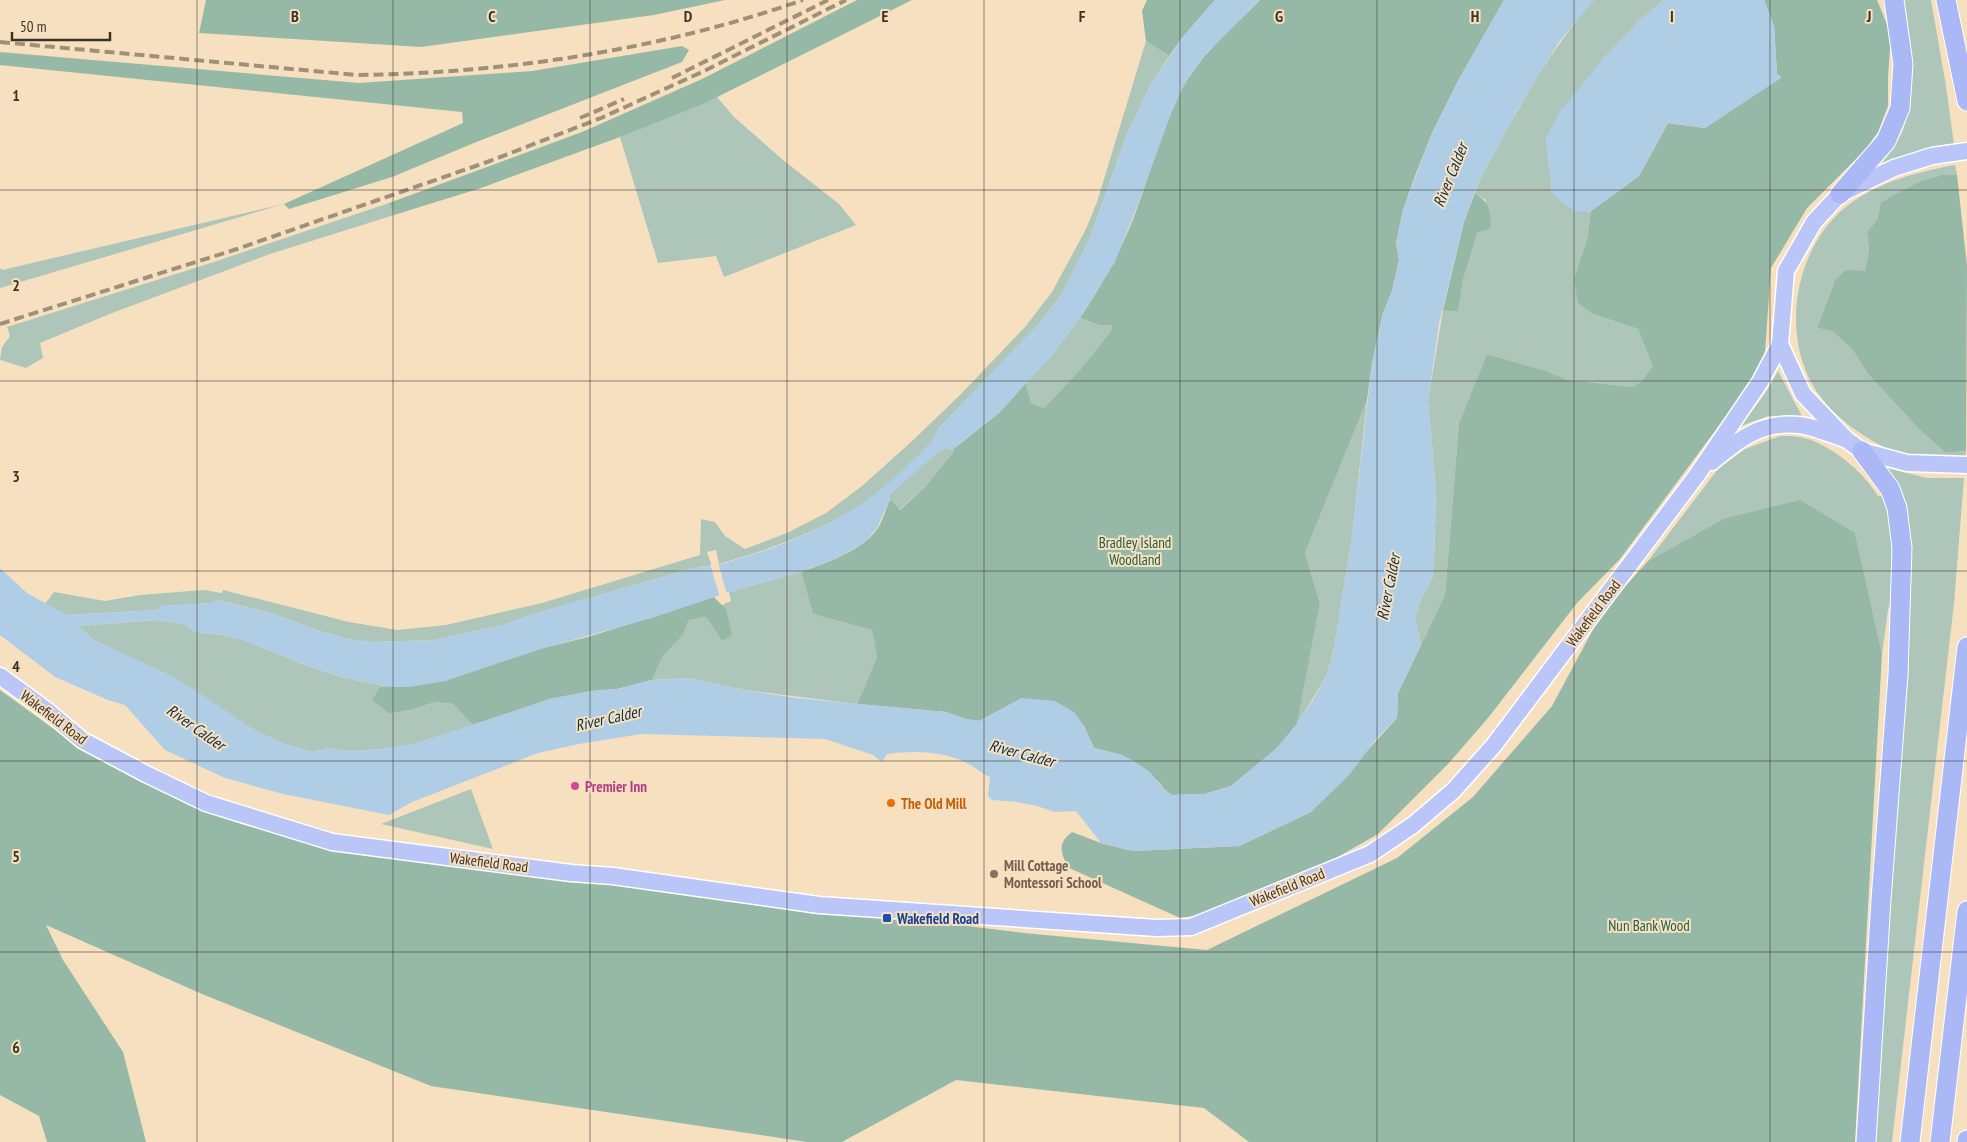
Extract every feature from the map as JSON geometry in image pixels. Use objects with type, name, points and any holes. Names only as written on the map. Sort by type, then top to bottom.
[{"type":"highway","points":[[1866,1142],[1881,900],[1898,675],[1902,548],[1897,508],[1890,489],[1862,451],[1846,440],[1803,394],[1780,344],[1786,271],[1814,222],[1886,141],[1900,108],[1903,64],[1894,0]]},
{"type":"highway","points":[[1946,0],[1967,100]]},
{"type":"highway","points":[[1840,194],[1894,168],[1932,156],[1967,152]]},
{"type":"highway","name":"Wakefield Road","points":[[0,676],[49,712],[82,740],[146,774],[206,803],[332,842],[571,873],[614,876],[819,905],[1156,928],[1192,926],[1370,854],[1412,826],[1434,808],[1474,769],[1494,746],[1697,475],[1760,382],[1780,344]]},
{"type":"highway","name":"Wakefield Road","points":[[1697,475],[1747,435],[1773,425],[1801,425],[1846,440]]},
{"type":"highway","points":[[1862,451],[1907,463],[1967,465]]},
{"type":"highway","points":[[1910,1142],[1967,647]]},
{"type":"highway","points":[[1940,1142],[1967,911]]},
{"type":"green space","points":[[206,0],[725,0],[654,15],[421,47],[199,33]]},
{"type":"green space","points":[[857,0],[912,0],[703,104],[481,188],[394,215],[389,203],[582,132],[702,79]]},
{"type":"green space","points":[[1147,0],[1215,0],[1181,39],[1169,56],[1146,41],[1142,11]]},
{"type":"green space","name":"Bradley Island Woodland","points":[[1260,0],[1504,0],[1458,81],[1432,133],[1403,210],[1396,243],[1399,260],[1392,291],[1383,313],[1372,363],[1367,400],[1305,553],[1320,604],[1297,724],[1276,749],[1231,786],[1205,794],[1172,795],[1160,783],[1122,755],[1094,748],[1084,726],[1022,698],[979,721],[946,712],[857,704],[877,657],[872,630],[813,614],[801,572],[843,555],[863,543],[878,528],[890,499],[900,510],[925,487],[954,451],[952,450],[999,413],[1026,383],[1031,403],[1044,408],[1080,370],[1111,331],[1112,325],[1099,325],[1080,318],[1106,276],[1127,234],[1170,113],[1184,85],[1200,62],[1219,40]]},
{"type":"green space","points":[[1594,0],[1664,0],[1642,18],[1602,60],[1546,138],[1552,192],[1589,212],[1591,211],[1587,239],[1574,278],[1593,314],[1638,329],[1654,366],[1642,381],[1632,387],[1568,380],[1543,370],[1487,354],[1459,423],[1445,595],[1421,645],[1415,618],[1420,601],[1432,578],[1434,564],[1436,490],[1428,401],[1443,310],[1458,312],[1463,280],[1486,200],[1475,193],[1479,181],[1545,64]]},
{"type":"green space","points":[[1764,0],[1877,0],[1891,34],[1888,106],[1878,132],[1865,150],[1807,208],[1771,268],[1765,352],[1752,381],[1620,559],[1577,603],[1488,718],[1448,764],[1378,834],[1329,862],[1200,915],[1180,918],[1067,867],[1063,856],[1062,844],[1072,832],[1101,843],[1133,851],[1239,846],[1311,812],[1397,718],[1398,693],[1445,595],[1459,423],[1487,354],[1543,370],[1568,380],[1632,387],[1642,381],[1653,366],[1638,329],[1593,314],[1578,303],[1574,278],[1587,239],[1591,211],[1639,176],[1668,123],[1705,128],[1781,77],[1777,74],[1774,26]]},
{"type":"green space","points":[[1903,0],[1931,0],[1954,145],[1918,152],[1882,163],[1899,139],[1908,114],[1911,65]]},
{"type":"green space","points":[[1146,41],[1169,56],[1151,84],[1127,134],[1090,238],[1061,295],[1040,323],[938,429],[934,440],[880,491],[837,519],[779,545],[739,558],[719,564],[716,550],[707,552],[712,566],[697,567],[530,615],[503,625],[434,640],[371,642],[348,639],[271,613],[218,600],[212,603],[162,606],[157,610],[67,615],[45,604],[54,592],[105,601],[140,595],[204,590],[222,593],[223,590],[349,622],[397,630],[446,625],[542,603],[700,555],[701,519],[715,522],[725,536],[745,549],[787,533],[826,513],[862,486],[910,443],[960,395],[1025,327],[1052,292],[1086,229],[1097,202]]},
{"type":"green space","points":[[682,46],[689,50],[682,62],[392,177],[289,209],[284,204],[463,123],[462,112],[0,65],[0,52],[359,83],[532,71]]},
{"type":"green space","points":[[717,97],[734,117],[783,160],[839,204],[856,225],[724,277],[716,256],[658,263],[620,137]]},
{"type":"green space","points":[[1955,165],[1957,175],[1927,180],[1881,202],[1877,220],[1867,232],[1869,250],[1865,272],[1835,280],[1817,328],[1832,331],[1852,349],[1868,374],[1920,430],[1946,453],[1966,451],[1965,460],[1905,456],[1873,441],[1851,427],[1831,409],[1815,389],[1804,367],[1798,343],[1796,317],[1798,292],[1805,267],[1815,244],[1829,223],[1847,206],[1872,190],[1898,179]]},
{"type":"green space","points":[[1942,175],[1957,175],[1967,266],[1966,451],[1946,453],[1920,430],[1868,374],[1852,349],[1832,331],[1817,328],[1835,280],[1846,270],[1865,271],[1869,250],[1867,232],[1877,220],[1881,202],[1919,182]]},
{"type":"green space","points":[[1475,193],[1484,200],[1488,207],[1491,228],[1477,233],[1463,280],[1458,312],[1443,310],[1464,222]]},
{"type":"green space","points":[[389,203],[394,215],[270,254],[112,313],[40,343],[43,358],[26,368],[0,360],[2,347],[10,336],[7,327],[214,262]]},
{"type":"green space","points":[[284,204],[0,288],[0,268],[2,270]]},
{"type":"green space","points":[[1080,318],[1099,325],[1112,325],[1111,331],[1080,370],[1044,408],[1031,403],[1026,383],[1051,356]]},
{"type":"green space","points":[[1778,371],[1802,416],[1768,416],[1741,426],[1766,392]]},
{"type":"green space","points":[[1367,400],[1352,537],[1334,648],[1327,675],[1297,724],[1320,604],[1305,553]]},
{"type":"green space","points":[[1780,436],[1807,439],[1831,450],[1849,463],[1878,496],[1882,496],[1888,511],[1895,548],[1893,595],[1888,610],[1882,654],[1855,533],[1723,519],[1648,561],[1718,469],[1745,449]]},
{"type":"green space","points":[[947,448],[954,451],[925,487],[899,510],[888,496],[926,461]]},
{"type":"green space","points":[[1887,468],[1927,478],[1964,478],[1954,603],[1892,1142],[1873,1142],[1911,567],[1911,540],[1907,516]]},
{"type":"green space","name":"Nun Bank Wood","points":[[1800,500],[1855,533],[1882,654],[1855,1142],[1249,1142],[1204,1108],[956,1080],[842,1142],[807,1142],[431,1086],[202,994],[46,925],[63,960],[123,1052],[146,1142],[47,1142],[39,1116],[0,1095],[0,690],[87,753],[240,823],[348,850],[1024,933],[1207,950],[1397,858],[1473,797],[1552,706],[1603,611],[1648,561],[1723,519]]},
{"type":"green space","points":[[801,572],[813,614],[872,630],[877,657],[857,704],[744,690],[688,678],[652,680],[663,656],[683,635],[689,620],[706,617],[722,641],[726,609],[722,605],[731,601],[729,592]]},
{"type":"green space","points":[[714,597],[726,609],[732,635],[722,641],[706,617],[689,620],[683,635],[663,656],[652,680],[617,689],[591,691],[550,699],[473,725],[453,704],[435,702],[389,714],[372,700],[379,688],[588,637]]},
{"type":"green space","points":[[157,620],[186,625],[195,632],[243,640],[305,665],[345,678],[389,687],[379,688],[372,700],[389,714],[435,702],[453,704],[473,725],[414,744],[351,751],[329,748],[313,752],[285,744],[258,732],[123,654],[94,640],[78,626]]},
{"type":"green space","points":[[471,789],[493,849],[381,824]]},
{"type":"water","name":"River Calder","points":[[1215,0],[1260,0],[1206,54],[1184,85],[1171,114],[1115,262],[1080,318],[1051,356],[999,413],[952,450],[942,449],[888,496],[890,499],[877,528],[865,542],[838,558],[801,572],[729,592],[652,618],[544,648],[445,681],[409,687],[389,687],[345,678],[305,665],[243,640],[195,632],[186,625],[157,620],[79,626],[94,640],[166,673],[258,732],[285,744],[313,752],[329,748],[351,751],[414,744],[550,699],[591,691],[617,689],[652,680],[688,678],[744,690],[797,698],[946,712],[979,721],[1022,698],[1055,701],[1074,712],[1084,726],[1094,748],[1122,755],[1134,761],[1150,772],[1164,789],[1172,795],[1205,794],[1231,786],[1276,749],[1297,724],[1327,675],[1334,648],[1352,537],[1372,363],[1383,313],[1392,291],[1399,260],[1396,243],[1403,210],[1432,133],[1458,81],[1504,0],[1594,0],[1559,42],[1518,109],[1479,181],[1464,222],[1439,324],[1428,401],[1436,490],[1434,564],[1432,578],[1420,601],[1415,618],[1421,645],[1398,693],[1397,718],[1377,738],[1349,775],[1311,812],[1239,846],[1133,851],[1101,843],[1076,811],[1055,812],[1017,802],[992,800],[988,796],[990,777],[958,759],[948,756],[928,752],[897,753],[887,754],[882,762],[873,755],[825,739],[641,734],[538,753],[412,802],[389,815],[283,794],[225,778],[165,750],[125,705],[108,700],[55,677],[0,635],[0,568],[27,593],[67,615],[157,610],[161,606],[212,603],[217,600],[271,613],[348,639],[371,642],[434,640],[503,625],[530,615],[697,567],[713,566],[728,562],[773,548],[825,525],[842,516],[877,492],[924,450],[938,429],[1040,323],[1061,295],[1090,238],[1127,134],[1151,84],[1181,39]]},
{"type":"water","points":[[1664,0],[1764,0],[1774,26],[1777,74],[1781,78],[1705,128],[1668,123],[1639,176],[1591,211],[1575,212],[1560,201],[1552,192],[1546,138],[1559,113],[1602,60],[1642,18]]},
{"type":"pier","points":[[718,562],[727,595],[720,598],[710,564]]},
{"type":"railway","points":[[0,42],[357,75],[414,73],[527,64],[583,56],[694,33],[803,0]]},
{"type":"railway","points":[[672,78],[828,0]]},
{"type":"railway","points":[[0,324],[237,249],[490,161],[601,118],[702,72],[846,0]]},
{"type":"railway","points":[[580,118],[624,99]]},
{"type":"place","name":"Premier Inn","points":[[575,786]]},
{"type":"place","name":"The Old Mill","points":[[891,803]]},
{"type":"place","name":"Mill Cottage Montessori School","points":[[994,874]]},
{"type":"place","name":"Wakefield Road","points":[[887,918]]}]
